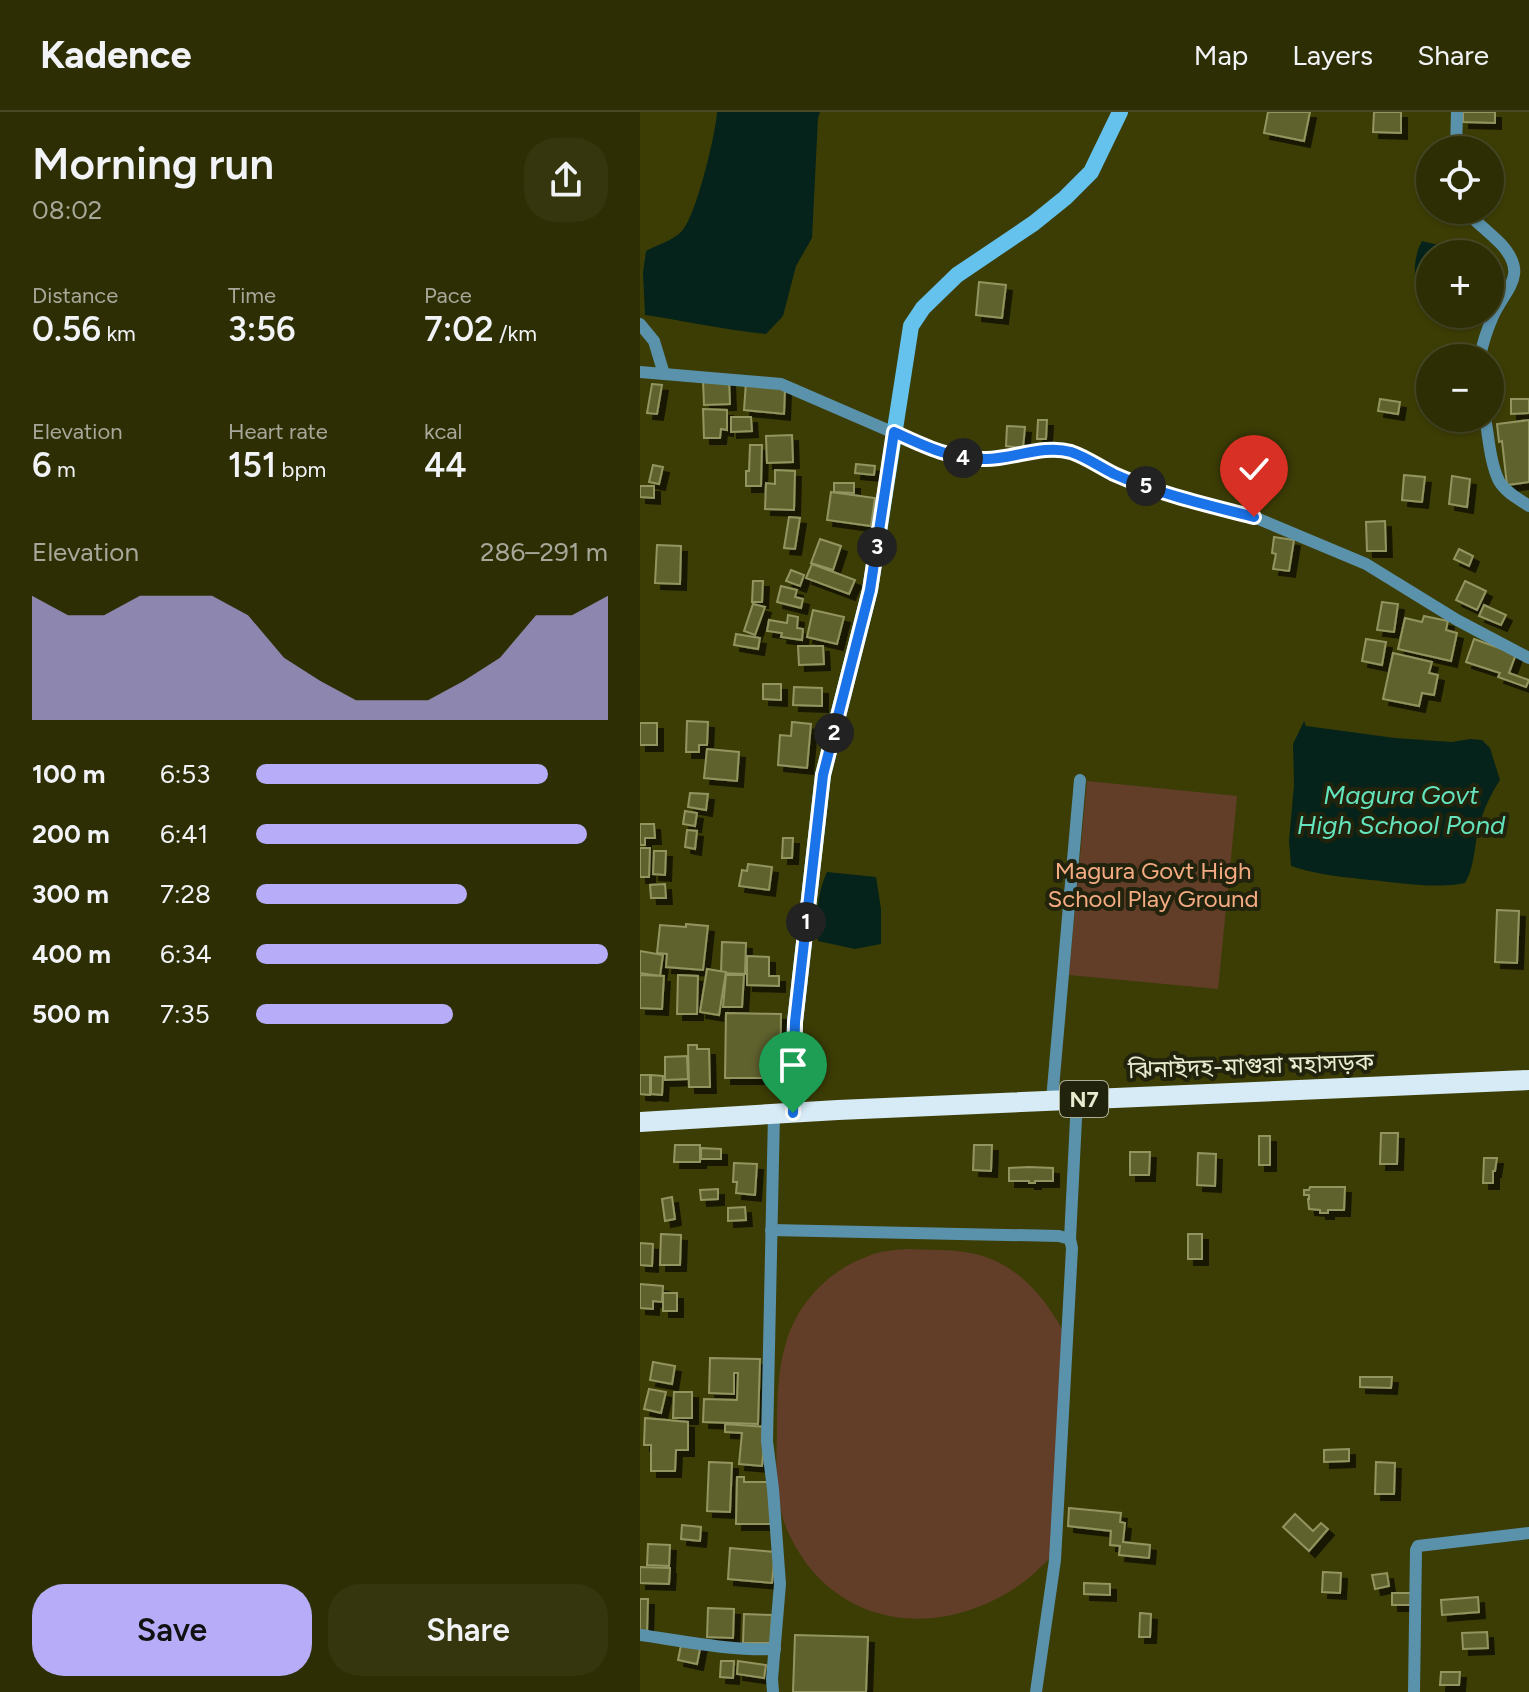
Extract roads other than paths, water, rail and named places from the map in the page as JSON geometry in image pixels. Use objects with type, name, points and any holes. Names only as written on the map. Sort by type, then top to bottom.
[{"type":"highway","name":"ঝিনাইদহ-মাগুরা মহাসড়ক","points":[[640,1122],[1052,1100],[1529,1080]]},
{"type":"main road","points":[[783,1113],[823,775],[870,590],[911,326],[923,308],[957,275],[1034,223],[1091,172],[1120,112]]},
{"type":"street","points":[[1456,136],[1457,112]]},
{"type":"street","points":[[1479,224],[1502,245],[1514,264],[1514,276],[1507,295],[1494,313],[1483,344]]},
{"type":"street","points":[[640,324],[654,341],[664,374]]},
{"type":"street","points":[[640,372],[781,384],[929,448],[960,458],[988,459],[1049,450],[1068,451],[1114,474],[1171,495],[1254,517],[1366,564],[1457,620],[1529,658]]},
{"type":"street","points":[[1488,432],[1500,483],[1529,506]]},
{"type":"street","points":[[1052,1100],[1080,780]]},
{"type":"street","points":[[1036,1692],[1055,1560],[1077,1099]]},
{"type":"street","points":[[773,1692],[780,1584],[767,1441],[771,1230],[783,1113]]},
{"type":"street","points":[[771,1230],[1059,1236],[1070,1239]]},
{"type":"street","points":[[1414,1692],[1418,1546],[1529,1533]]},
{"type":"street","points":[[640,1635],[716,1646],[775,1649]]},
{"type":"water","points":[[717,112],[820,112],[812,238],[796,266],[783,316],[766,334],[645,315],[643,273],[646,251],[676,236],[686,226],[704,176]]},
{"type":"water","name":"Magura Govt High School Pond","points":[[1304,721],[1306,726],[1395,738],[1452,742],[1482,740],[1490,748],[1500,780],[1483,814],[1473,863],[1465,883],[1406,884],[1330,875],[1291,866],[1289,841],[1294,785],[1293,744]]},
{"type":"water","points":[[827,872],[876,877],[881,909],[881,944],[855,949],[818,941],[819,898]]},
{"type":"park label","name":"Magura Govt High School Play Ground","points":[[1153,885]]}]
